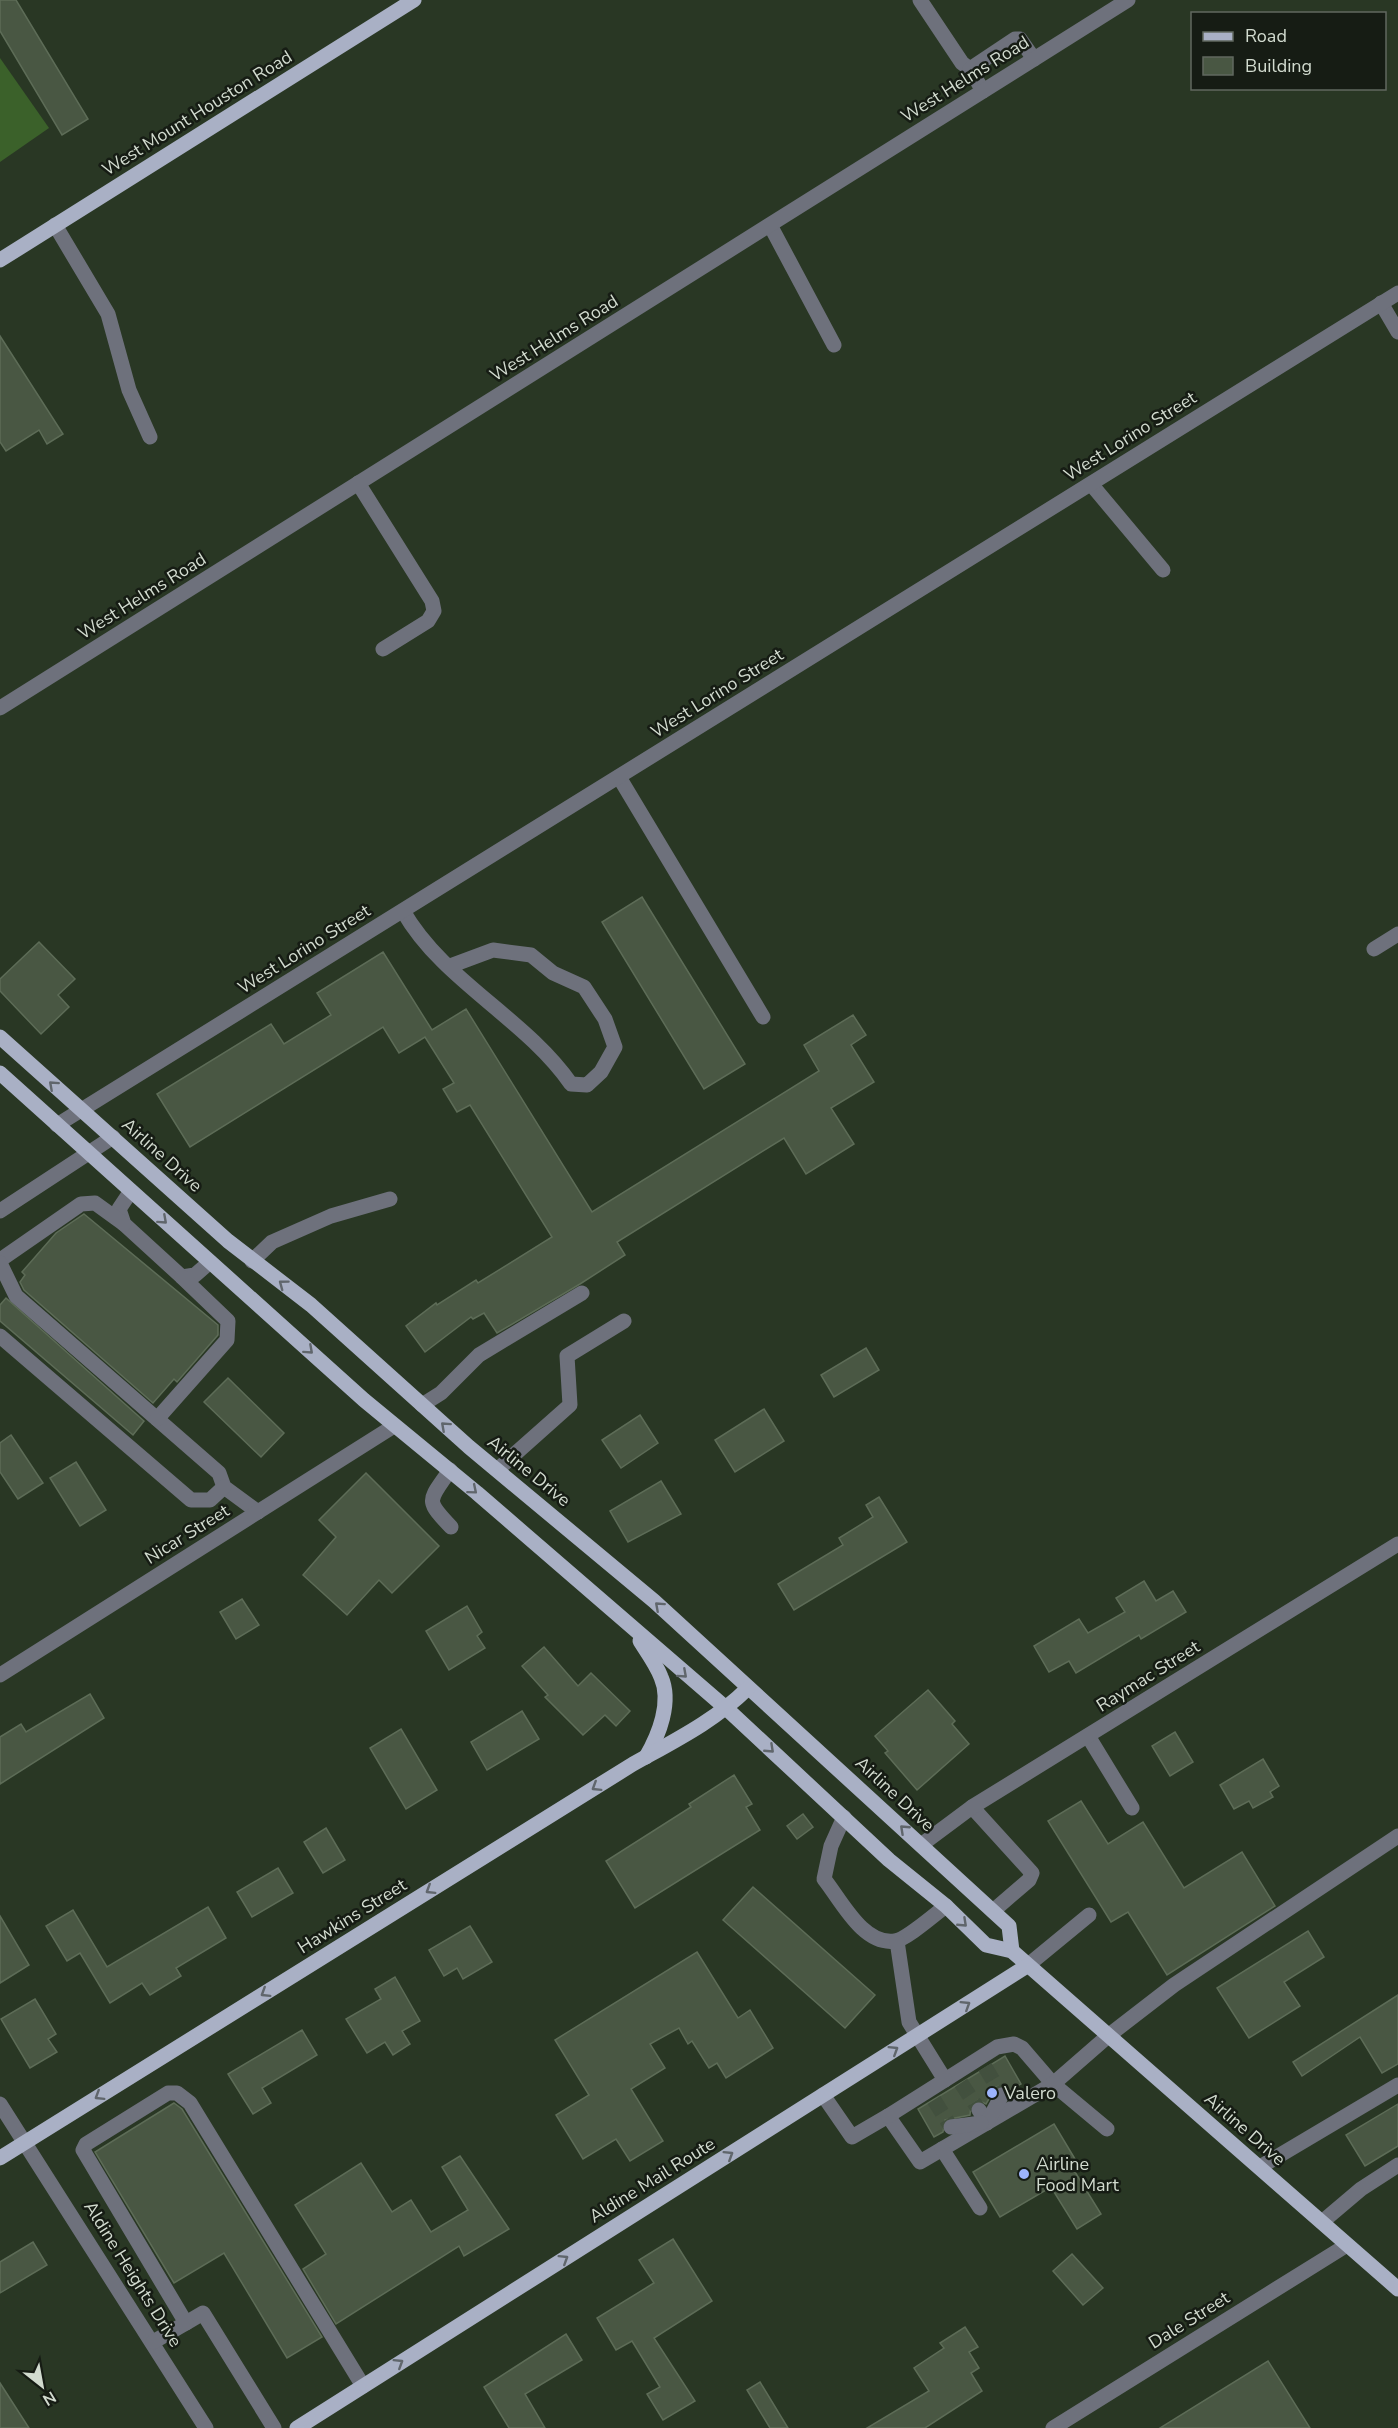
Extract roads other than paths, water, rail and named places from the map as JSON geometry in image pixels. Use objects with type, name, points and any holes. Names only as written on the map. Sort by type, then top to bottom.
[{"type":"main road","name":"West Mount Houston Road","points":[[0,260],[414,0]]},
{"type":"main road","name":"Airline Drive","points":[[0,1037],[252,1261],[311,1305],[422,1405],[654,1601],[1009,1926],[1012,1951]]},
{"type":"main road","name":"Airline Drive","points":[[0,1073],[394,1426],[450,1470],[631,1626],[701,1690],[727,1709],[889,1860],[945,1906],[986,1945],[1012,1951],[1398,2289]]},
{"type":"main road","points":[[631,1626],[662,1679],[664,1708],[657,1738],[646,1757]]},
{"type":"main road","name":"Hawkins Street","points":[[0,2158],[727,1709],[748,1688]]},
{"type":"main road","name":"Aldine Mail Route","points":[[297,2428],[1027,1966]]},
{"type":"street","points":[[920,0],[983,91]]},
{"type":"street","name":"West Helms Road","points":[[0,708],[1128,0]]},
{"type":"street","points":[[969,69],[1015,39],[1020,39],[1034,59]]},
{"type":"street","points":[[55,225],[108,314],[129,390],[150,437]]},
{"type":"street","points":[[770,225],[834,345]]},
{"type":"street","name":"West Lorino Street","points":[[57,1125],[1398,293]]},
{"type":"street","points":[[1381,303],[1398,332]]},
{"type":"street","points":[[358,483],[432,601],[435,611],[428,621],[383,649]]},
{"type":"street","points":[[1091,484],[1163,570]]},
{"type":"street","points":[[619,777],[763,1017]]},
{"type":"street","points":[[403,911],[416,935],[450,966],[540,1044],[572,1084],[587,1085],[601,1072],[615,1047],[605,1019],[584,987],[553,973],[531,955],[493,950],[450,966]]},
{"type":"street","points":[[1374,949],[1398,934]]},
{"type":"street","points":[[0,1210],[113,1137]]},
{"type":"street","points":[[124,1224],[119,1209],[131,1191]]},
{"type":"street","points":[[252,1261],[272,1242],[331,1216],[390,1199]]},
{"type":"street","points":[[157,1419],[227,1340],[228,1321],[124,1224],[95,1203],[81,1204],[0,1262],[16,1296],[157,1419],[219,1473],[224,1487],[258,1512]]},
{"type":"street","points":[[182,1277],[195,1275],[210,1262]]},
{"type":"street","points":[[422,1405],[441,1393],[479,1355],[582,1293]]},
{"type":"street","points":[[498,1469],[570,1405],[567,1356],[624,1321]]},
{"type":"street","points":[[0,1336],[191,1500],[210,1500],[224,1487]]},
{"type":"street","name":"Nicar Street","points":[[0,1675],[394,1426]]},
{"type":"street","points":[[450,1470],[431,1500],[432,1507],[451,1527]]},
{"type":"street","name":"Raymac Street","points":[[921,1845],[972,1807],[1398,1544]]},
{"type":"street","points":[[1088,1736],[1132,1808]]},
{"type":"street","points":[[972,1807],[1032,1873],[1029,1880],[993,1911]]},
{"type":"street","points":[[844,1817],[831,1846],[824,1879],[862,1929],[877,1940],[897,1941],[945,1906]]},
{"type":"street","points":[[951,2127],[983,2116],[1053,2084],[1108,2036],[1190,1974],[1398,1836]]},
{"type":"street","points":[[1027,1966],[1089,1915]]},
{"type":"street","points":[[897,1941],[903,1998],[909,2022],[916,2036],[954,2079]]},
{"type":"street","points":[[823,2095],[852,2137],[954,2079],[997,2047],[1014,2044],[1022,2048],[1053,2084],[1107,2129]]},
{"type":"street","points":[[934,2100],[954,2079],[985,2067]]},
{"type":"street","points":[[1260,2167],[1398,2085]]},
{"type":"street","points":[[186,2323],[85,2157],[83,2150],[86,2144],[168,2093],[177,2093],[190,2103],[363,2386]]},
{"type":"street","points":[[888,2116],[920,2162],[942,2149],[983,2116],[1002,2095]]},
{"type":"street","name":"Aldine Heights Drive","points":[[0,2104],[206,2428]]},
{"type":"street","points":[[942,2149],[980,2208]]},
{"type":"street","points":[[1322,2222],[1360,2188],[1398,2165]]},
{"type":"street","name":"Dale Street","points":[[1053,2428],[1347,2245]]},
{"type":"street","points":[[153,2342],[203,2313],[274,2428]]},
{"type":"tunnel","points":[[985,2067],[1002,2095]]},
{"type":"tunnel","points":[[961,2083],[979,2110]]},
{"type":"tunnel","points":[[934,2100],[951,2127]]},
{"type":"place","name":"Valero","points":[[992,2093]]},
{"type":"place","name":"Airline Food Mart","points":[[1024,2174]]}]
